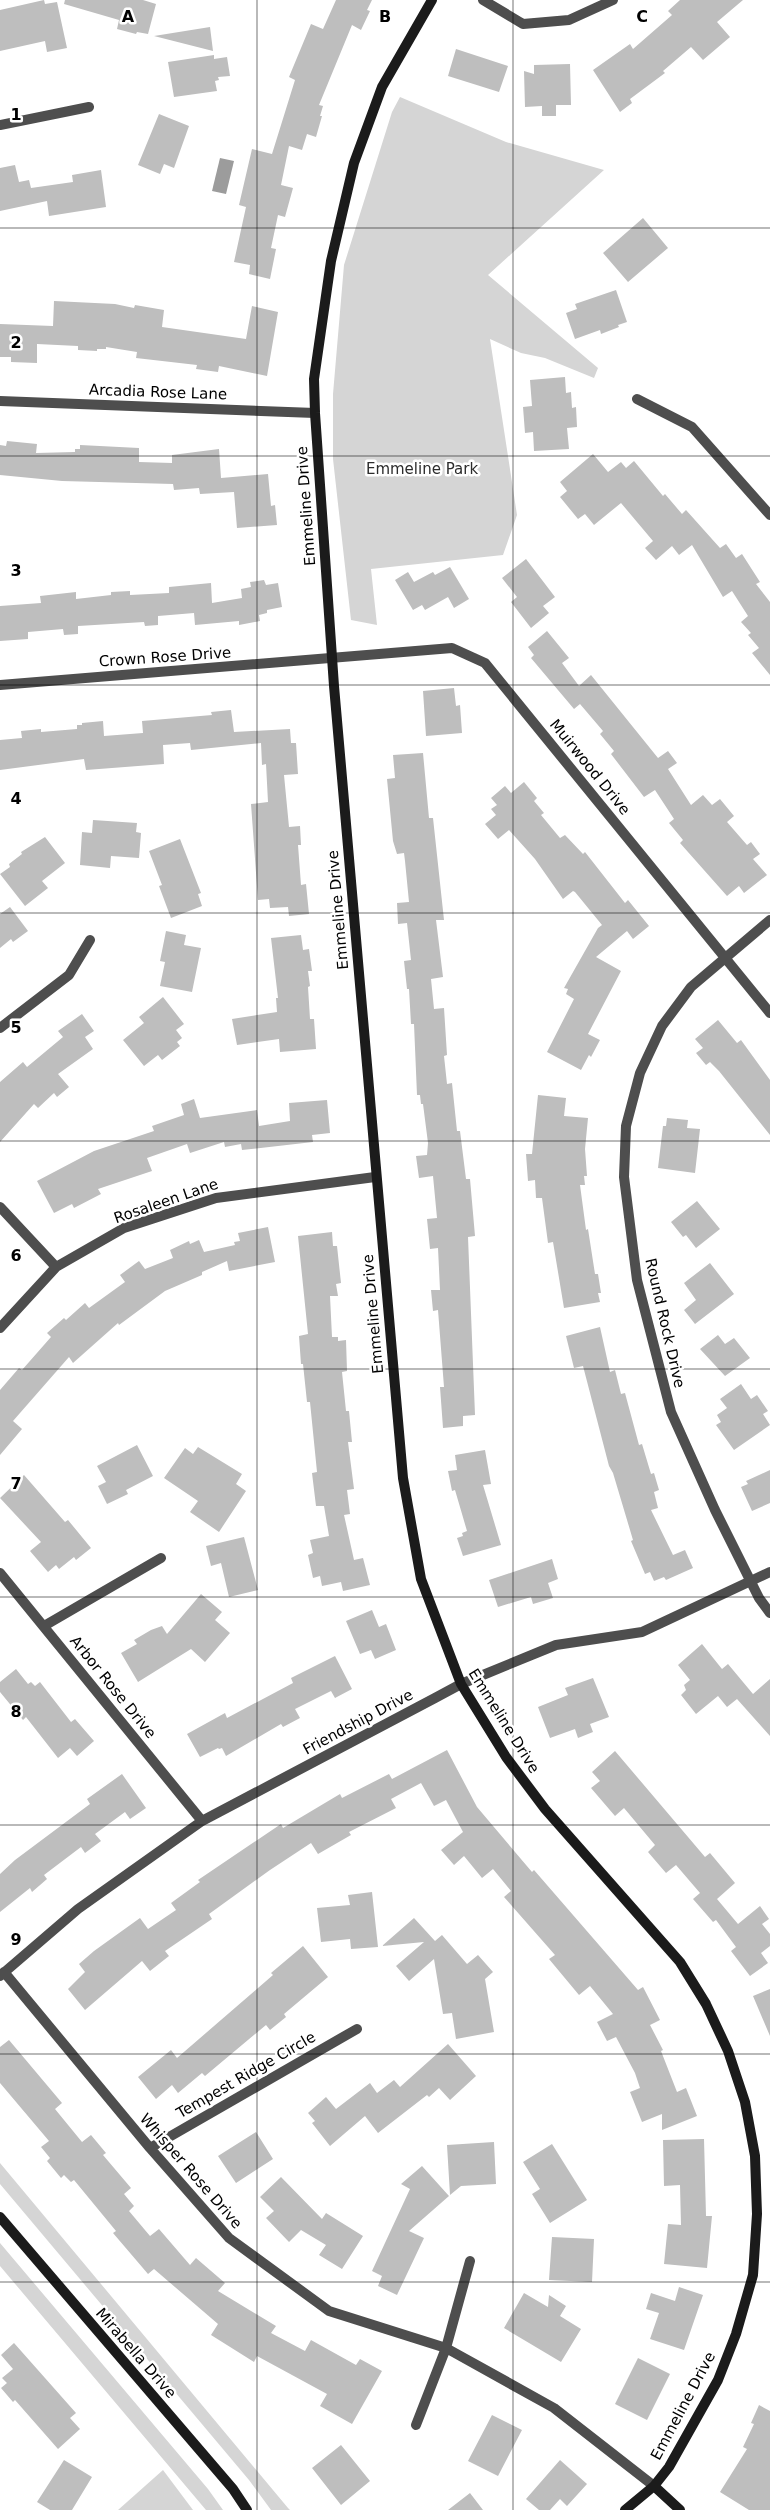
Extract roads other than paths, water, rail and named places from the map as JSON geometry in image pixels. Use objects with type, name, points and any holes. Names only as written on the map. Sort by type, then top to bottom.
[{"type":"street","name":"Emmeline Drive","points":[[432,0],[382,87],[354,163],[331,261],[314,379],[332,659],[375,1177],[403,1478],[421,1579],[461,1684],[506,1757],[545,1809],[680,1962],[714,2020],[728,2051],[745,2102],[755,2156],[757,2214],[753,2275],[736,2334],[718,2380],[669,2467],[654,2486],[626,2510]]},
{"type":"street","points":[[483,0],[523,24],[569,20],[613,0]]},
{"type":"street","points":[[0,125],[89,107]]},
{"type":"street","points":[[637,398],[692,427],[770,515]]},
{"type":"street","name":"Arcadia Rose Lane","points":[[0,401],[315,413]]},
{"type":"street","name":"Muirwood Drive","points":[[332,659],[452,648],[485,662],[726,956],[770,1013]]},
{"type":"street","name":"Crown Rose Drive","points":[[0,685],[332,659]]},
{"type":"street","name":"Round Rock Drive","points":[[770,920],[691,987],[668,1018],[640,1074],[626,1126],[624,1178],[637,1280],[670,1412],[751,1581],[770,1613]]},
{"type":"street","points":[[0,1028],[69,976],[90,940]]},
{"type":"street","name":"Rosaleen Lane","points":[[0,1328],[56,1267],[124,1228],[216,1198],[375,1177]]},
{"type":"street","points":[[0,1208],[56,1267]]},
{"type":"street","points":[[44,1626],[161,1558]]},
{"type":"street","name":"Friendship Drive","points":[[2,1974],[78,1909],[202,1821],[461,1684],[556,1645],[642,1632],[770,1572]]},
{"type":"street","name":"Arbor Rose Drive","points":[[0,1573],[202,1821]]},
{"type":"street","name":"Whisper Rose Drive","points":[[2,1974],[229,2238],[329,2311],[446,2348],[554,2408],[654,2486]]},
{"type":"street","name":"Tempest Ridge Circle","points":[[150,2148],[357,2029]]},
{"type":"street","name":"Mirabella Drive","points":[[0,2216],[227,2482],[247,2510]]},
{"type":"street","points":[[416,2425],[446,2348],[470,2261]]},
{"type":"street","points":[[654,2486],[680,2510]]},
{"type":"park label","name":"Emmeline Park","points":[[422,469]]}]
